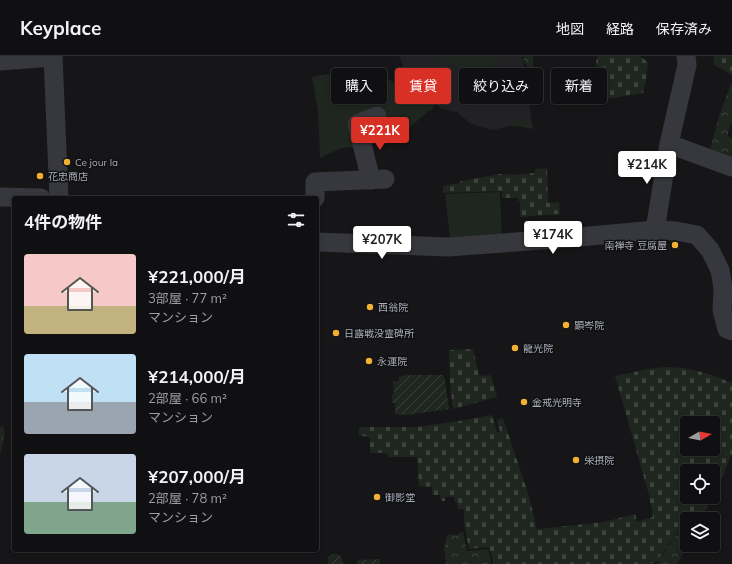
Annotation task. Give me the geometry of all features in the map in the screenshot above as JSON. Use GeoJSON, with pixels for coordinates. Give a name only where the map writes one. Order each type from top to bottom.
{"type":"FeatureCollection","features":[{"type":"Feature","properties":{"kind":"street"},"geometry":{"type":"LineString","coordinates":[[655,230],[669,144],[688,65],[686,56]]}},
{"type":"Feature","properties":{"kind":"street"},"geometry":{"type":"LineString","coordinates":[[0,61],[53,57],[58,196]]}},
{"type":"Feature","properties":{"kind":"street"},"geometry":{"type":"LineString","coordinates":[[315,196],[315,182],[378,180],[357,124],[377,116]]}},
{"type":"Feature","properties":{"kind":"street"},"geometry":{"type":"LineString","coordinates":[[669,144],[732,167]]}},
{"type":"Feature","properties":{"kind":"street"},"geometry":{"type":"LineString","coordinates":[[0,197],[12,197]]}},
{"type":"Feature","properties":{"kind":"street"},"geometry":{"type":"LineString","coordinates":[[319,242],[448,247],[557,240],[655,230],[676,231],[697,235],[710,250],[720,270],[723,288],[722,310],[727,329],[732,331]]}},
{"type":"Feature","properties":{"kind":"shaded area"},"geometry":{"type":"Polygon","coordinates":[[[399,56],[522,56],[524,68],[459,68],[459,104],[529,104],[533,129],[510,126],[493,130],[471,124],[457,112],[441,109],[437,104],[451,104],[451,68],[404,68],[399,56]]]}},
{"type":"Feature","properties":{"kind":"green space"},"geometry":{"type":"Polygon","coordinates":[[[436,56],[499,56],[492,68],[459,68],[436,56]]]}},
{"type":"Feature","properties":{"kind":"green space"},"geometry":{"type":"Polygon","coordinates":[[[523,56],[533,56],[533,68],[528,68],[524,63],[523,56]]]}},
{"type":"Feature","properties":{"kind":"green space"},"geometry":{"type":"Polygon","coordinates":[[[598,56],[640,56],[648,62],[643,93],[607,99],[607,68],[597,68],[596,62],[598,56]]]}},
{"type":"Feature","properties":{"kind":"green space"},"geometry":{"type":"Polygon","coordinates":[[[714,56],[732,56],[732,75],[713,64],[714,56]]]}},
{"type":"Feature","properties":{"kind":"green space"},"geometry":{"type":"Polygon","coordinates":[[[328,74],[331,76],[331,104],[387,104],[388,79],[395,83],[395,104],[433,104],[433,109],[427,112],[407,130],[385,142],[378,142],[366,147],[348,147],[339,149],[320,158],[318,111],[312,77],[328,74]]]}},
{"type":"Feature","properties":{"kind":"green space"},"geometry":{"type":"Polygon","coordinates":[[[731,84],[732,123],[728,131],[728,136],[732,138],[732,161],[710,150],[719,116],[731,84]]]}},
{"type":"Feature","properties":{"kind":"green space"},"geometry":{"type":"Polygon","coordinates":[[[512,120],[530,121],[532,128],[515,125],[510,126],[512,120]]]}},
{"type":"Feature","properties":{"kind":"green space"},"geometry":{"type":"Polygon","coordinates":[[[547,168],[548,203],[559,202],[560,214],[520,217],[520,201],[518,201],[518,198],[502,198],[502,191],[443,193],[443,186],[460,183],[461,181],[500,174],[520,175],[535,173],[535,169],[547,168]]]}},
{"type":"Feature","properties":{"kind":"green space"},"geometry":{"type":"Polygon","coordinates":[[[500,192],[502,237],[450,240],[445,194],[500,192]]]}},
{"type":"Feature","properties":{"kind":"green space"},"geometry":{"type":"Polygon","coordinates":[[[473,349],[479,375],[491,375],[497,397],[453,409],[450,384],[449,350],[473,349]]]}},
{"type":"Feature","properties":{"kind":"green space"},"geometry":{"type":"Polygon","coordinates":[[[673,367],[690,369],[715,376],[732,383],[732,453],[723,475],[720,481],[720,464],[680,464],[680,504],[708,504],[704,512],[680,512],[680,532],[674,536],[658,558],[658,562],[649,564],[493,564],[489,547],[469,549],[464,523],[464,509],[458,509],[457,502],[455,502],[454,497],[445,497],[445,501],[441,501],[440,495],[432,495],[432,487],[419,486],[417,457],[388,457],[387,453],[370,453],[370,438],[359,435],[359,427],[417,427],[492,415],[497,432],[500,432],[497,420],[503,418],[528,493],[537,529],[604,522],[635,514],[637,522],[653,517],[649,495],[615,376],[648,369],[673,367]]]}},
{"type":"Feature","properties":{"kind":"green space"},"geometry":{"type":"Polygon","coordinates":[[[406,375],[444,375],[449,409],[407,415],[395,414],[395,403],[392,403],[392,394],[394,394],[393,382],[399,381],[399,377],[406,375]]]}},
{"type":"Feature","properties":{"kind":"green space"},"geometry":{"type":"Polygon","coordinates":[[[0,427],[3,427],[4,433],[0,455],[0,427]]]}},
{"type":"Feature","properties":{"kind":"green space"},"geometry":{"type":"Polygon","coordinates":[[[463,532],[467,551],[488,549],[491,560],[490,564],[446,564],[444,548],[447,536],[450,534],[456,535],[463,532]]]}},
{"type":"Feature","properties":{"kind":"green space"},"geometry":{"type":"Polygon","coordinates":[[[680,533],[680,552],[684,552],[677,564],[655,564],[659,563],[658,558],[664,553],[674,537],[680,533]]]}},
{"type":"Feature","properties":{"kind":"green space"},"geometry":{"type":"Polygon","coordinates":[[[332,554],[338,554],[342,558],[343,564],[328,564],[328,558],[332,554]]]}},
{"type":"Feature","properties":{"kind":"green space"},"geometry":{"type":"Polygon","coordinates":[[[380,559],[380,564],[357,564],[357,560],[380,559]]]}},
{"type":"Feature","properties":{"kind":"place","name":"Ce jour la"},"geometry":{"type":"Point","coordinates":[67,162]}},
{"type":"Feature","properties":{"kind":"place","name":"花忠商店"},"geometry":{"type":"Point","coordinates":[40,176]}},
{"type":"Feature","properties":{"kind":"place","name":"南禅寺 豆腐屋"},"geometry":{"type":"Point","coordinates":[675,245]}},
{"type":"Feature","properties":{"kind":"place","name":"西翁院"},"geometry":{"type":"Point","coordinates":[370,307]}},
{"type":"Feature","properties":{"kind":"place","name":"顕岑院"},"geometry":{"type":"Point","coordinates":[566,325]}},
{"type":"Feature","properties":{"kind":"place","name":"日露戦没霊碑所"},"geometry":{"type":"Point","coordinates":[336,333]}},
{"type":"Feature","properties":{"kind":"place","name":"龍光院"},"geometry":{"type":"Point","coordinates":[515,348]}},
{"type":"Feature","properties":{"kind":"place","name":"永運院"},"geometry":{"type":"Point","coordinates":[369,361]}},
{"type":"Feature","properties":{"kind":"place","name":"金戒光明寺"},"geometry":{"type":"Point","coordinates":[524,402]}},
{"type":"Feature","properties":{"kind":"place","name":"栄摂院"},"geometry":{"type":"Point","coordinates":[576,460]}},
{"type":"Feature","properties":{"kind":"place","name":"御影堂"},"geometry":{"type":"Point","coordinates":[377,497]}}]}
